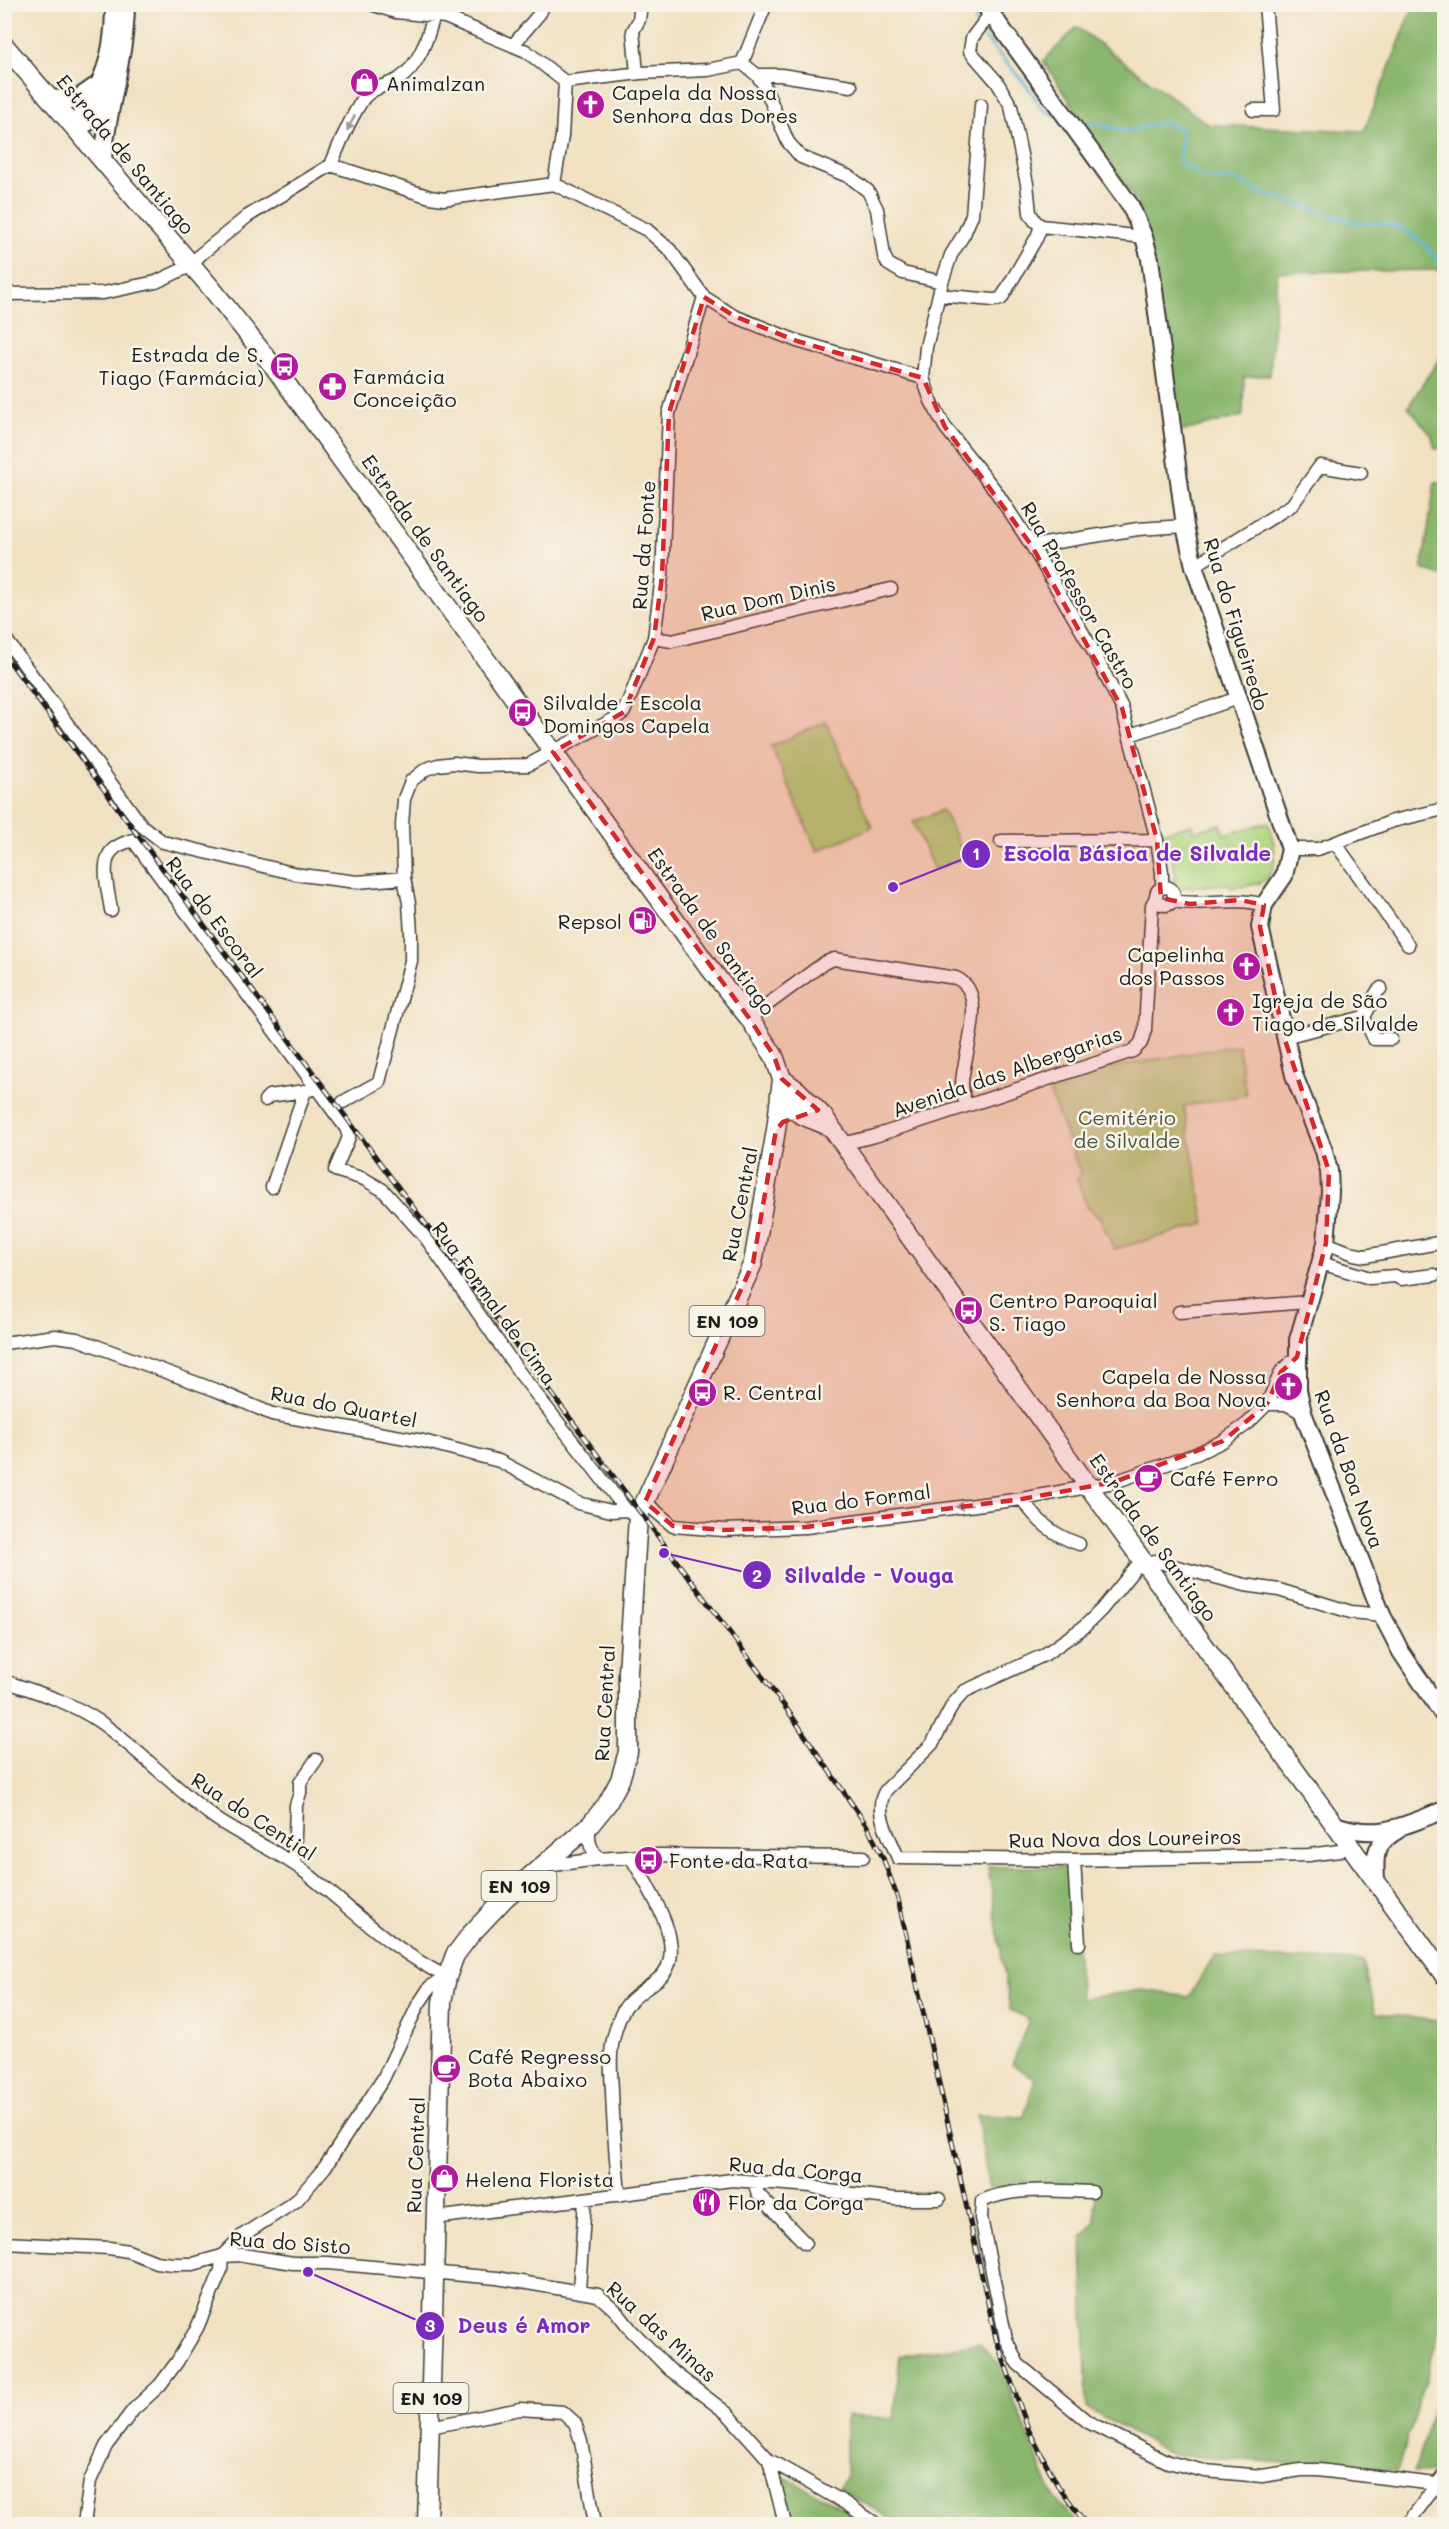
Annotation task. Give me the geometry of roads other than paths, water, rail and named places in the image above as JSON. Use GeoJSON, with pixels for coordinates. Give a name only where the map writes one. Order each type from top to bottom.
{"type":"FeatureCollection","features":[{"type":"Feature","properties":{"kind":"main road"},"geometry":{"type":"LineString","coordinates":[[103,160],[114,30],[114,4]]}},
{"type":"Feature","properties":{"kind":"main road"},"geometry":{"type":"LineString","coordinates":[[76,127],[85,126],[95,118],[126,28],[126,4]]}},
{"type":"Feature","properties":{"kind":"main road","name":"Rua do Figueiredo"},"geometry":{"type":"LineString","coordinates":[[987,9],[1131,205],[1144,237],[1150,259],[1185,526],[1194,566],[1290,849]]}},
{"type":"Feature","properties":{"kind":"main road","name":"Estrada de Santiago"},"geometry":{"type":"LineString","coordinates":[[4,45],[76,127],[190,266],[212,289],[277,371],[749,1018],[774,1056],[788,1106],[828,1126],[842,1144],[1444,1975]]}},
{"type":"Feature","properties":{"kind":"main road"},"geometry":{"type":"LineString","coordinates":[[51,98],[74,100],[110,78]]}},
{"type":"Feature","properties":{"kind":"main road"},"geometry":{"type":"LineString","coordinates":[[1264,905],[1284,876],[1290,849]]}},
{"type":"Feature","properties":{"kind":"main road","name":"Rua da Boa Nova"},"geometry":{"type":"LineString","coordinates":[[1264,905],[1260,927],[1284,1037],[1294,1075],[1324,1151],[1329,1171],[1330,1192],[1326,1243],[1298,1340],[1298,1390],[1303,1413],[1382,1615],[1401,1652],[1444,1716]]}},
{"type":"Feature","properties":{"kind":"main road","name":"Rua Central"},"geometry":{"type":"LineString","coordinates":[[433,2272],[442,2002],[447,1977],[455,1955],[471,1934],[505,1898],[590,1825],[607,1804],[620,1780],[628,1752],[628,1672],[636,1510],[753,1263],[788,1106]]}},
{"type":"Feature","properties":{"kind":"main road"},"geometry":{"type":"LineString","coordinates":[[1352,1846],[1367,1851],[1379,1839],[1444,1810]]}},
{"type":"Feature","properties":{"kind":"main road"},"geometry":{"type":"LineString","coordinates":[[1335,1825],[1379,1839]]}},
{"type":"Feature","properties":{"kind":"main road"},"geometry":{"type":"LineString","coordinates":[[1376,1879],[1374,1860],[1379,1839]]}},
{"type":"Feature","properties":{"kind":"main road","name":"EN 109"},"geometry":{"type":"LineString","coordinates":[[427,2524],[433,2272]]}},
{"type":"Feature","properties":{"kind":"street"},"geometry":{"type":"LineString","coordinates":[[371,4],[396,12],[445,17],[514,44],[565,82],[637,73],[708,70],[742,63]]}},
{"type":"Feature","properties":{"kind":"street"},"geometry":{"type":"LineString","coordinates":[[514,44],[540,13],[544,4]]}},
{"type":"Feature","properties":{"kind":"street"},"geometry":{"type":"LineString","coordinates":[[637,73],[633,31],[639,21],[641,4]]}},
{"type":"Feature","properties":{"kind":"street"},"geometry":{"type":"LineString","coordinates":[[742,63],[766,4]]}},
{"type":"Feature","properties":{"kind":"street"},"geometry":{"type":"LineString","coordinates":[[1253,110],[1274,110],[1265,4]]}},
{"type":"Feature","properties":{"kind":"street"},"geometry":{"type":"LineString","coordinates":[[987,9],[972,38],[970,51],[997,82],[1011,106],[1027,184],[1030,213],[1035,221],[1041,226],[1144,237]]}},
{"type":"Feature","properties":{"kind":"street"},"geometry":{"type":"LineString","coordinates":[[4,294],[103,293],[156,282],[190,266],[201,254],[249,216],[331,165],[364,98],[374,90],[410,71],[418,58],[434,15]]}},
{"type":"Feature","properties":{"kind":"street"},"geometry":{"type":"LineString","coordinates":[[742,63],[757,75],[788,142],[801,157],[850,177],[868,191],[877,209],[884,256],[888,264],[903,273],[940,288],[993,300],[1001,298],[1037,237],[1041,226]]}},
{"type":"Feature","properties":{"kind":"street"},"geometry":{"type":"LineString","coordinates":[[757,75],[781,75],[851,86]]}},
{"type":"Feature","properties":{"kind":"street"},"geometry":{"type":"LineString","coordinates":[[555,184],[562,136],[565,82]]}},
{"type":"Feature","properties":{"kind":"street"},"geometry":{"type":"LineString","coordinates":[[331,165],[430,197],[444,199],[555,184],[646,230],[670,250],[705,297],[734,316],[798,341],[923,378],[926,347],[940,288],[951,255],[972,215],[981,105]]}},
{"type":"Feature","properties":{"kind":"street","name":"Rua da Fonte"},"geometry":{"type":"LineString","coordinates":[[343,1102],[379,1082],[411,962],[409,903],[404,878],[404,800],[411,781],[432,767],[454,763],[477,766],[528,765],[594,731],[624,711],[654,638],[662,576],[669,413],[680,370],[705,297]]}},
{"type":"Feature","properties":{"kind":"street","name":"Rua Professor Castro"},"geometry":{"type":"LineString","coordinates":[[923,378],[931,401],[945,427],[995,490],[1032,546],[1108,679],[1122,708],[1157,840],[1162,872],[1159,892]]}},
{"type":"Feature","properties":{"kind":"street"},"geometry":{"type":"LineString","coordinates":[[1194,566],[1292,505],[1320,466],[1361,473]]}},
{"type":"Feature","properties":{"kind":"street"},"geometry":{"type":"LineString","coordinates":[[1032,546],[1138,529],[1185,526]]}},
{"type":"Feature","properties":{"kind":"street","name":"Rua Dom Dinis"},"geometry":{"type":"LineString","coordinates":[[654,638],[672,641],[891,589]]}},
{"type":"Feature","properties":{"kind":"street"},"geometry":{"type":"LineString","coordinates":[[4,637],[127,807],[153,836],[177,846],[301,875],[357,882],[404,878]]}},
{"type":"Feature","properties":{"kind":"street"},"geometry":{"type":"LineString","coordinates":[[1130,735],[1238,698]]}},
{"type":"Feature","properties":{"kind":"street"},"geometry":{"type":"LineString","coordinates":[[1290,849],[1318,849],[1393,821],[1444,809]]}},
{"type":"Feature","properties":{"kind":"street","name":"Rua do Escoral"},"geometry":{"type":"LineString","coordinates":[[111,910],[106,868],[108,856],[114,848],[133,840],[311,1089],[346,1128],[349,1137]]}},
{"type":"Feature","properties":{"kind":"street"},"geometry":{"type":"LineString","coordinates":[[1001,841],[1157,840]]}},
{"type":"Feature","properties":{"kind":"street"},"geometry":{"type":"LineString","coordinates":[[1336,844],[1408,945]]}},
{"type":"Feature","properties":{"kind":"street"},"geometry":{"type":"LineString","coordinates":[[1159,892],[1171,889],[1174,895],[1169,903],[1190,904],[1240,900],[1264,905]]}},
{"type":"Feature","properties":{"kind":"street","name":"Avenida das Albergarias"},"geometry":{"type":"LineString","coordinates":[[842,1144],[1133,1051],[1141,1043],[1145,1030],[1152,905],[1159,892]]}},
{"type":"Feature","properties":{"kind":"street","name":"Avenida das Albergarias"},"geometry":{"type":"LineString","coordinates":[[1152,928],[1169,903]]}},
{"type":"Feature","properties":{"kind":"street"},"geometry":{"type":"LineString","coordinates":[[749,1018],[824,963],[834,959],[956,978],[968,985],[974,1000],[962,1083],[966,1106]]}},
{"type":"Feature","properties":{"kind":"street"},"geometry":{"type":"LineString","coordinates":[[1284,1037],[1364,1017],[1381,988]]}},
{"type":"Feature","properties":{"kind":"street"},"geometry":{"type":"LineString","coordinates":[[1364,1017],[1374,1039],[1391,1039]]}},
{"type":"Feature","properties":{"kind":"street"},"geometry":{"type":"LineString","coordinates":[[265,1100],[269,1096],[311,1089]]}},
{"type":"Feature","properties":{"kind":"street"},"geometry":{"type":"LineString","coordinates":[[272,1187],[311,1089]]}},
{"type":"Feature","properties":{"kind":"street","name":"Rua Formal de Cima"},"geometry":{"type":"LineString","coordinates":[[349,1137],[335,1170],[364,1179],[383,1190],[426,1238],[519,1372],[636,1510]]}},
{"type":"Feature","properties":{"kind":"street"},"geometry":{"type":"LineString","coordinates":[[1326,1243],[1365,1256],[1444,1242]]}},
{"type":"Feature","properties":{"kind":"street"},"geometry":{"type":"LineString","coordinates":[[1321,1263],[1370,1278],[1395,1276],[1401,1279],[1434,1275]]}},
{"type":"Feature","properties":{"kind":"street"},"geometry":{"type":"LineString","coordinates":[[1179,1312],[1308,1302]]}},
{"type":"Feature","properties":{"kind":"street","name":"Rua do Quartel"},"geometry":{"type":"LineString","coordinates":[[4,1343],[56,1335],[77,1339],[218,1390],[272,1414],[423,1441],[499,1461],[578,1503],[612,1511],[636,1510]]}},
{"type":"Feature","properties":{"kind":"street"},"geometry":{"type":"LineString","coordinates":[[1297,1357],[1281,1372],[1267,1404],[1286,1404],[1303,1413]]}},
{"type":"Feature","properties":{"kind":"street","name":"Rua do Formal"},"geometry":{"type":"LineString","coordinates":[[636,1510],[673,1526],[724,1530],[806,1527],[1022,1499],[1135,1476],[1196,1454],[1231,1436],[1267,1404]]}},
{"type":"Feature","properties":{"kind":"street"},"geometry":{"type":"LineString","coordinates":[[1022,1499],[1037,1520],[1065,1539],[1079,1544]]}},
{"type":"Feature","properties":{"kind":"street"},"geometry":{"type":"LineString","coordinates":[[1145,1563],[1155,1562],[1245,1585],[1279,1590],[1351,1612],[1382,1615]]}},
{"type":"Feature","properties":{"kind":"street","name":"Rua Nova dos Loureiros"},"geometry":{"type":"LineString","coordinates":[[1145,1563],[1136,1567],[1102,1609],[1084,1627],[1044,1655],[965,1691],[952,1704],[932,1744],[881,1797],[882,1816],[898,1858],[1074,1860],[1309,1855],[1339,1851],[1352,1846]]}},
{"type":"Feature","properties":{"kind":"street","name":"Rua do Cential"},"geometry":{"type":"LineString","coordinates":[[4,1681],[67,1704],[101,1723],[185,1796],[220,1822],[294,1864],[393,1945],[421,1964],[447,1977]]}},
{"type":"Feature","properties":{"kind":"street"},"geometry":{"type":"LineString","coordinates":[[294,1864],[296,1805],[300,1783],[316,1760]]}},
{"type":"Feature","properties":{"kind":"street"},"geometry":{"type":"LineString","coordinates":[[590,1825],[587,1837],[598,1859]]}},
{"type":"Feature","properties":{"kind":"street"},"geometry":{"type":"LineString","coordinates":[[542,1867],[631,1857],[749,1855],[863,1857]]}},
{"type":"Feature","properties":{"kind":"street"},"geometry":{"type":"LineString","coordinates":[[619,2196],[613,2128],[611,2067],[613,2039],[628,2002],[659,1979],[671,1964],[671,1949],[665,1921],[631,1857]]}},
{"type":"Feature","properties":{"kind":"street"},"geometry":{"type":"LineString","coordinates":[[1074,1860],[1079,1944]]}},
{"type":"Feature","properties":{"kind":"street"},"geometry":{"type":"LineString","coordinates":[[84,2524],[90,2481],[106,2446],[133,2410],[160,2385],[177,2362],[197,2328],[221,2270],[222,2256],[243,2235],[296,2201],[325,2167],[383,2079],[418,2005],[430,1987],[447,1977]]}},
{"type":"Feature","properties":{"kind":"street","name":"Rua da Corga"},"geometry":{"type":"LineString","coordinates":[[435,2218],[732,2180],[810,2186],[829,2191],[896,2199],[939,2199]]}},
{"type":"Feature","properties":{"kind":"street"},"geometry":{"type":"LineString","coordinates":[[754,2182],[758,2194],[805,2243]]}},
{"type":"Feature","properties":{"kind":"street"},"geometry":{"type":"LineString","coordinates":[[1092,2192],[997,2194],[982,2201],[981,2218],[1006,2339],[1018,2364],[1088,2422],[1168,2462],[1205,2471],[1262,2476],[1301,2470],[1318,2470],[1442,2482]]}},
{"type":"Feature","properties":{"kind":"street"},"geometry":{"type":"LineString","coordinates":[[579,2290],[585,2200]]}},
{"type":"Feature","properties":{"kind":"street","name":"Rua do Sisto"},"geometry":{"type":"LineString","coordinates":[[4,2243],[109,2248],[128,2251],[156,2262],[173,2264],[193,2264],[222,2256],[243,2255],[293,2262],[433,2272]]}},
{"type":"Feature","properties":{"kind":"street","name":"Rua das Minas"},"geometry":{"type":"LineString","coordinates":[[433,2272],[497,2278],[598,2295],[616,2311],[669,2369],[728,2414],[769,2460],[845,2503],[876,2524]]}},
{"type":"Feature","properties":{"kind":"street"},"geometry":{"type":"LineString","coordinates":[[430,2427],[520,2409],[563,2412],[575,2423],[582,2441],[595,2524]]}},
{"type":"Feature","properties":{"kind":"street","name":"Rua das Minas"},"geometry":{"type":"LineString","coordinates":[[769,2460],[785,2524]]}},
{"type":"Feature","properties":{"kind":"street"},"geometry":{"type":"LineString","coordinates":[[1411,2524],[1414,2515],[1442,2482]]}},
{"type":"Feature","properties":{"kind":"waterway"},"geometry":{"type":"LineString","coordinates":[[964,4],[975,17],[976,26]]}},
{"type":"Feature","properties":{"kind":"waterway"},"geometry":{"type":"LineString","coordinates":[[985,38],[1028,87],[1043,110],[1058,116]]}},
{"type":"Feature","properties":{"kind":"waterway"},"geometry":{"type":"LineString","coordinates":[[1075,120],[1128,131],[1164,122],[1183,130],[1179,159],[1182,165],[1209,179],[1235,179],[1256,191],[1337,217],[1361,223],[1387,224],[1403,229],[1424,244],[1440,264],[1444,260]]}},
{"type":"Feature","properties":{"kind":"railway"},"geometry":{"type":"LineString","coordinates":[[4,654],[791,1715],[867,1826],[883,1858],[898,1899],[996,2339],[1029,2431],[1058,2486],[1086,2524]]}},
{"type":"Feature","properties":{"kind":"place","name":"Animalzan"},"geometry":{"type":"Point","coordinates":[365,83]}},
{"type":"Feature","properties":{"kind":"place","name":"Capela da Nossa Senhora das Dores"},"geometry":{"type":"Point","coordinates":[591,104]}},
{"type":"Feature","properties":{"kind":"place","name":"Estrada de S. Tiago (Farmácia)"},"geometry":{"type":"Point","coordinates":[285,366]}},
{"type":"Feature","properties":{"kind":"place","name":"Farmácia Conceição"},"geometry":{"type":"Point","coordinates":[332,387]}},
{"type":"Feature","properties":{"kind":"place","name":"Silvalde - Escola Domingos Capela"},"geometry":{"type":"Point","coordinates":[522,713]}},
{"type":"Feature","properties":{"kind":"place","name":"Escola Básica de Silvalde"},"geometry":{"type":"Point","coordinates":[893,887]}},
{"type":"Feature","properties":{"kind":"place","name":"Repsol"},"geometry":{"type":"Point","coordinates":[643,921]}},
{"type":"Feature","properties":{"kind":"place","name":"Capelinha dos Passos"},"geometry":{"type":"Point","coordinates":[1246,966]}},
{"type":"Feature","properties":{"kind":"place","name":"Igreja de São Tiago de Silvalde"},"geometry":{"type":"Point","coordinates":[1231,1012]}},
{"type":"Feature","properties":{"kind":"place","name":"Centro Paroquial S. Tiago"},"geometry":{"type":"Point","coordinates":[968,1311]}},
{"type":"Feature","properties":{"kind":"place","name":"Capela de Nossa Senhora da Boa Nova"},"geometry":{"type":"Point","coordinates":[1288,1387]}},
{"type":"Feature","properties":{"kind":"place","name":"R. Central"},"geometry":{"type":"Point","coordinates":[702,1392]}},
{"type":"Feature","properties":{"kind":"place","name":"Café Ferro"},"geometry":{"type":"Point","coordinates":[1149,1478]}},
{"type":"Feature","properties":{"kind":"place","name":"Silvalde - Vouga"},"geometry":{"type":"Point","coordinates":[664,1553]}},
{"type":"Feature","properties":{"kind":"place","name":"Fonte da Rata"},"geometry":{"type":"Point","coordinates":[648,1860]}},
{"type":"Feature","properties":{"kind":"place","name":"Café Regresso Bota Abaixo"},"geometry":{"type":"Point","coordinates":[447,2068]}},
{"type":"Feature","properties":{"kind":"place","name":"Helena Florista"},"geometry":{"type":"Point","coordinates":[444,2179]}},
{"type":"Feature","properties":{"kind":"place","name":"Flor da Corga"},"geometry":{"type":"Point","coordinates":[707,2202]}},
{"type":"Feature","properties":{"kind":"place","name":"Deus é Amor"},"geometry":{"type":"Point","coordinates":[308,2272]}},
{"type":"Feature","properties":{"kind":"park label","name":"Cemitério de Silvalde"},"geometry":{"type":"Point","coordinates":[1127,1128]}}]}
